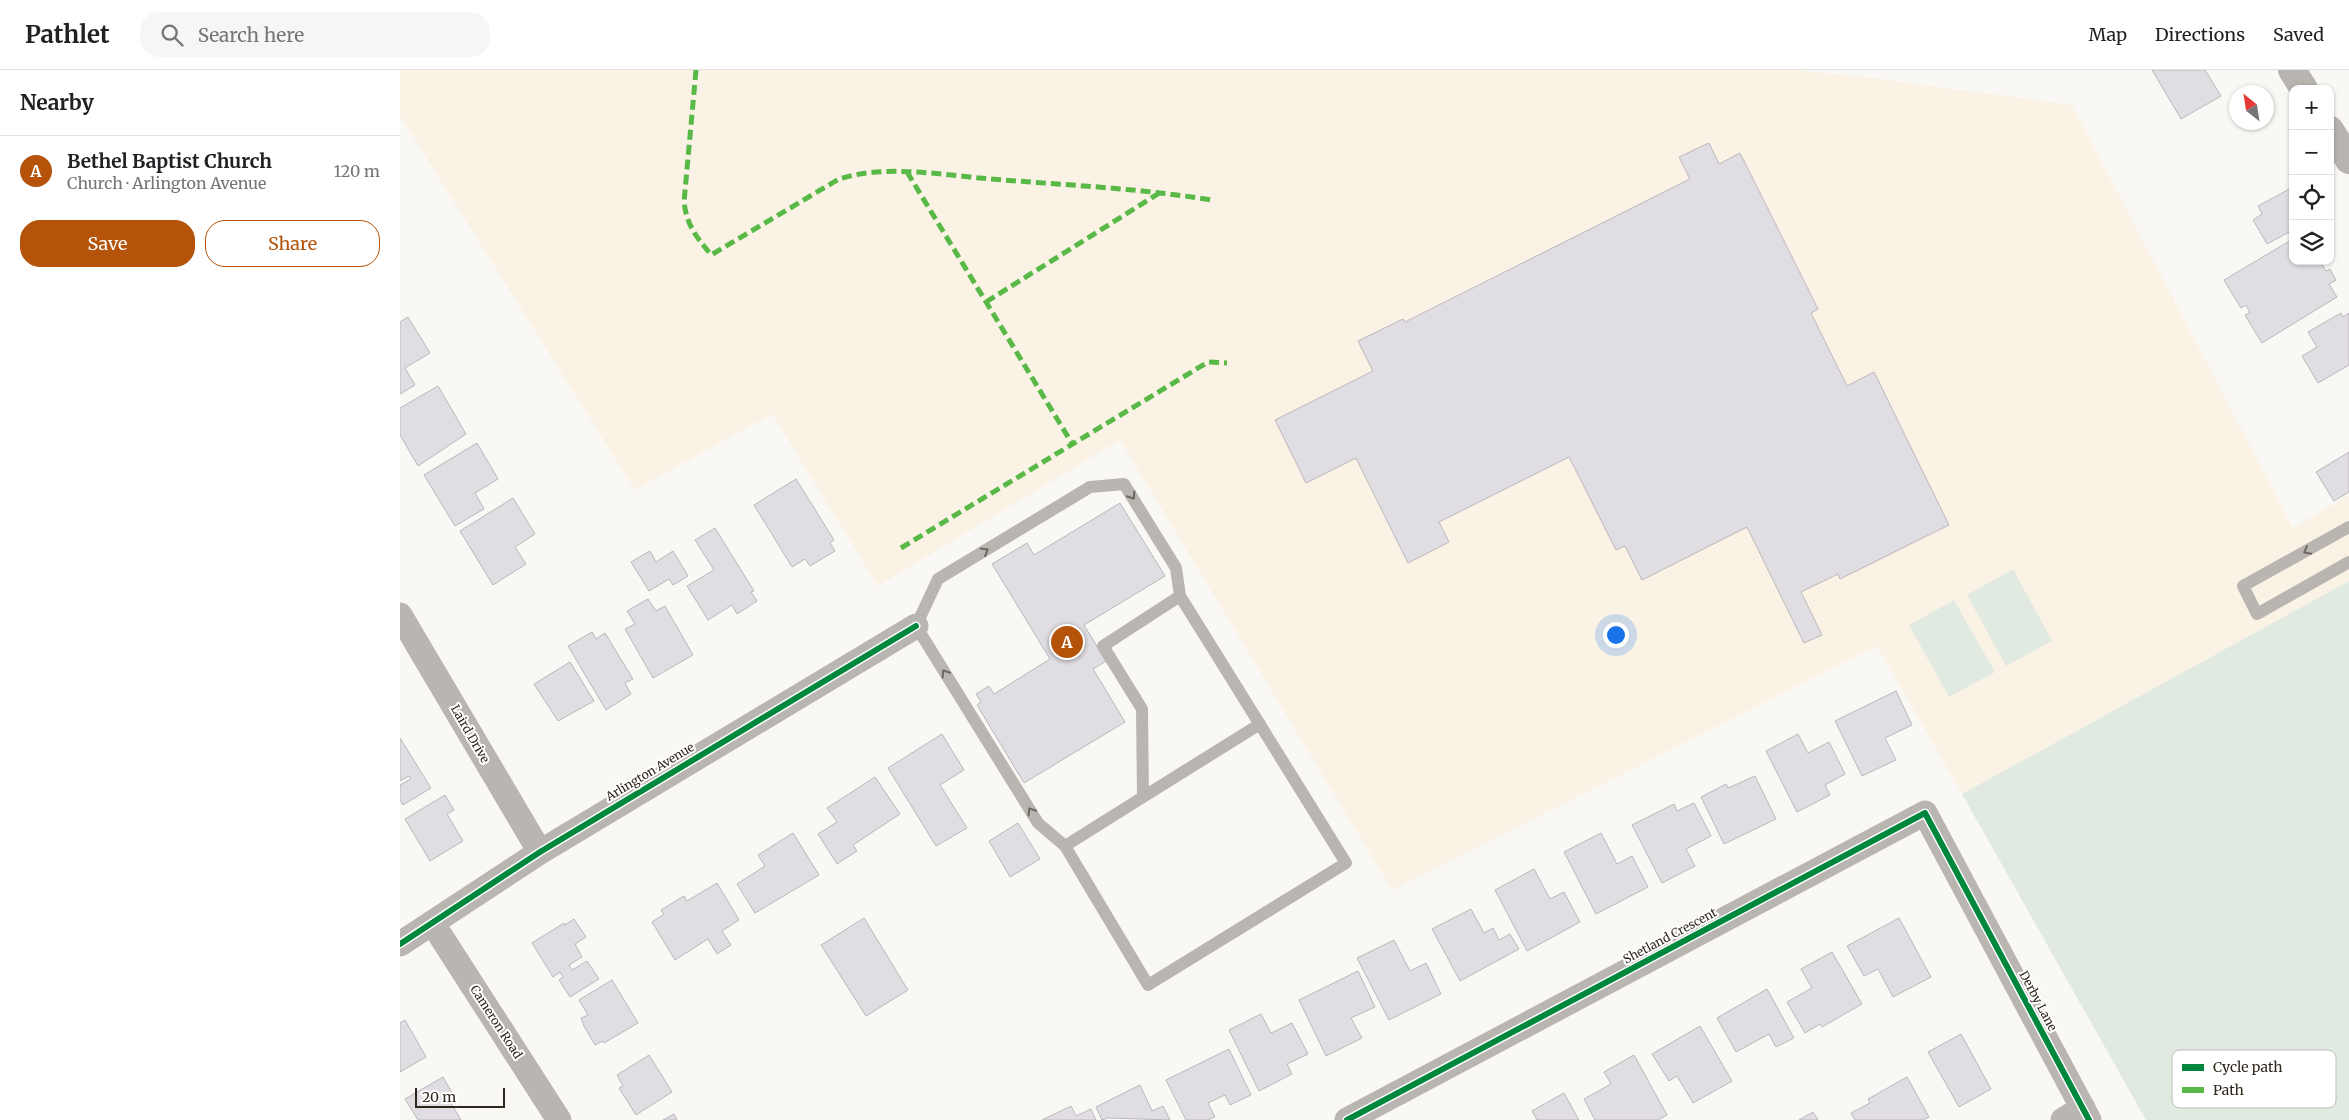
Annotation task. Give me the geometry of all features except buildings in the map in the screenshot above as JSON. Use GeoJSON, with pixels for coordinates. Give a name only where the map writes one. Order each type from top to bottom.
{"type":"FeatureCollection","features":[{"type":"Feature","properties":{"kind":"main road"},"geometry":{"type":"LineString","coordinates":[[2292,70],[2301,85]]}},
{"type":"Feature","properties":{"kind":"main road"},"geometry":{"type":"LineString","coordinates":[[2334,136],[2349,160]]}},
{"type":"Feature","properties":{"kind":"street","name":"Laird Drive"},"geometry":{"type":"LineString","coordinates":[[400,615],[540,852]]}},
{"type":"Feature","properties":{"kind":"street","name":"Arlington Avenue"},"geometry":{"type":"LineString","coordinates":[[400,944],[540,852],[916,626]]}},
{"type":"Feature","properties":{"kind":"street","name":"Shetland Crescent"},"geometry":{"type":"LineString","coordinates":[[1347,1120],[1925,813],[1967,892]]}},
{"type":"Feature","properties":{"kind":"street","name":"Derby Lane"},"geometry":{"type":"LineString","coordinates":[[1967,892],[2078,1116]]}},
{"type":"Feature","properties":{"kind":"street","name":"Cameron Road"},"geometry":{"type":"LineString","coordinates":[[433,924],[559,1120]]}},
{"type":"Feature","properties":{"kind":"lane"},"geometry":{"type":"LineString","coordinates":[[1124,484],[1176,568],[1180,596],[1346,863],[1148,985],[1064,846],[1038,823],[916,626],[938,579],[1090,488],[1124,484]]}},
{"type":"Feature","properties":{"kind":"lane"},"geometry":{"type":"LineString","coordinates":[[2349,527],[2243,586],[2257,614],[2349,562]]}},
{"type":"Feature","properties":{"kind":"lane"},"geometry":{"type":"LineString","coordinates":[[1143,797],[1142,710],[1103,646],[1180,596]]}},
{"type":"Feature","properties":{"kind":"lane"},"geometry":{"type":"LineString","coordinates":[[1064,846],[1260,724]]}},
{"type":"Feature","properties":{"kind":"shaded area"},"geometry":{"type":"Polygon","coordinates":[[[400,70],[1794,70],[1857,76],[2072,105],[2293,528],[2349,495],[2349,581],[1962,794],[1877,646],[1392,890],[1120,440],[878,586],[772,414],[635,490],[400,116],[400,70]]]}},
{"type":"Feature","properties":{"kind":"shaded area"},"geometry":{"type":"Polygon","coordinates":[[[2013,569],[2052,641],[2006,666],[1967,595],[2013,569]]]}},
{"type":"Feature","properties":{"kind":"shaded area"},"geometry":{"type":"Polygon","coordinates":[[[2349,581],[2349,1120],[2146,1120],[1962,794],[2349,581]]]}},
{"type":"Feature","properties":{"kind":"shaded area"},"geometry":{"type":"Polygon","coordinates":[[[1954,600],[1995,672],[1949,697],[1909,625],[1954,600]]]}},
{"type":"Feature","properties":{"kind":"marked path"},"geometry":{"type":"LineString","coordinates":[[696,70],[684,202],[690,224],[711,255],[839,179],[876,172],[934,173],[1129,190],[1211,200]]}},
{"type":"Feature","properties":{"kind":"marked path"},"geometry":{"type":"LineString","coordinates":[[907,172],[1073,445]]}},
{"type":"Feature","properties":{"kind":"marked path"},"geometry":{"type":"LineString","coordinates":[[986,302],[1161,192]]}},
{"type":"Feature","properties":{"kind":"marked path"},"geometry":{"type":"LineString","coordinates":[[901,548],[1208,362],[1227,363]]}},
{"type":"Feature","properties":{"kind":"cycle path"},"geometry":{"type":"LineString","coordinates":[[400,944],[540,852],[916,626]]}},
{"type":"Feature","properties":{"kind":"cycle path"},"geometry":{"type":"LineString","coordinates":[[1347,1120],[1925,813],[2089,1120]]}},
{"type":"Feature","properties":{"kind":"place","name":"Bethel Baptist Church"},"geometry":{"type":"Point","coordinates":[1067,642]}}]}
